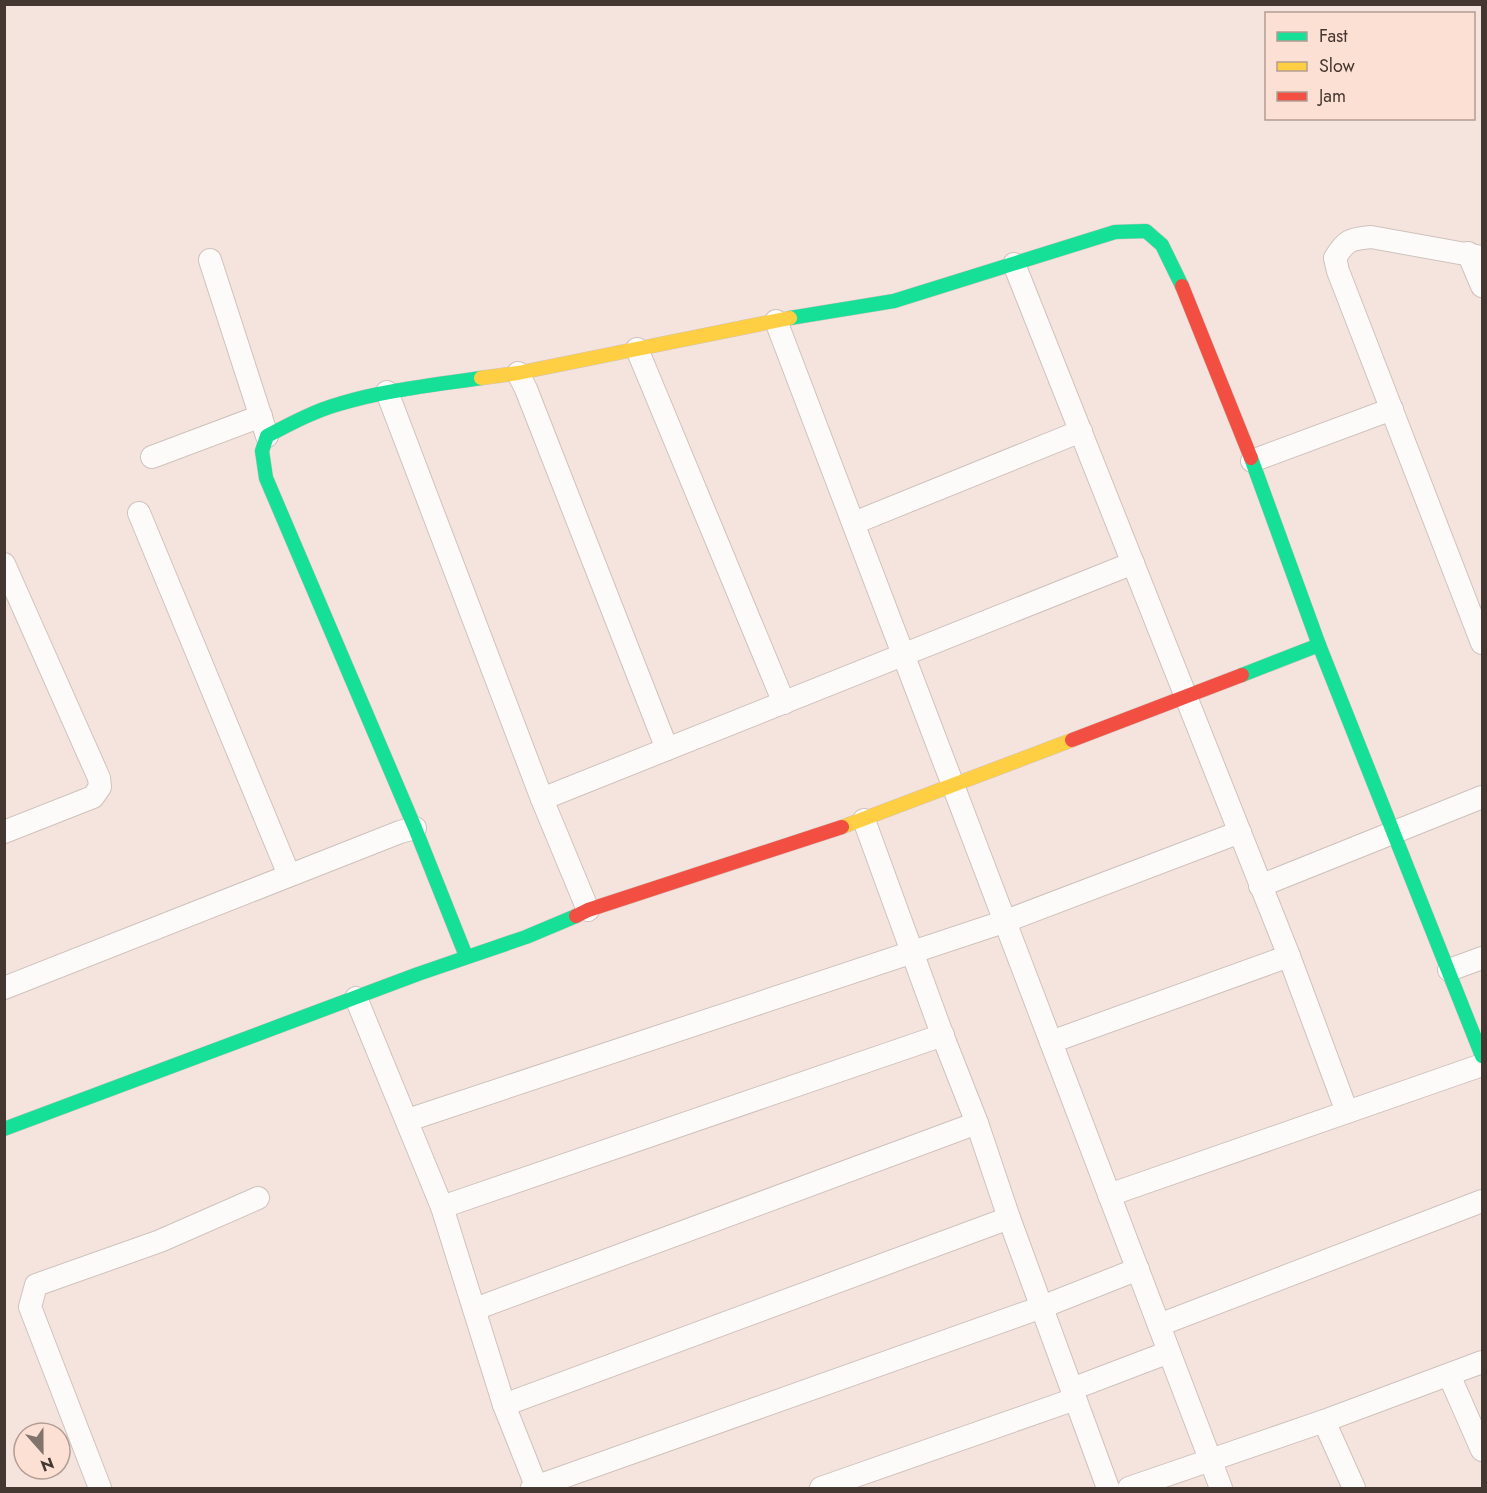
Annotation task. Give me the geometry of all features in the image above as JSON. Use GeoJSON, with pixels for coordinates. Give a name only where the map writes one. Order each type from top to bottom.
{"type":"FeatureCollection","features":[{"type":"Feature","properties":{"kind":"street"},"geometry":{"type":"LineString","coordinates":[[152,457],[264,426],[293,422],[338,404],[387,392],[518,373],[776,321],[894,302],[1115,232],[1146,231],[1162,245],[1182,285],[1252,461],[1319,645],[1482,1056]]}},
{"type":"Feature","properties":{"kind":"street"},"geometry":{"type":"LineString","coordinates":[[1482,286],[1475,255],[1371,237],[1354,239],[1343,244],[1335,258],[1338,271],[1482,643]]}},
{"type":"Feature","properties":{"kind":"street"},"geometry":{"type":"LineString","coordinates":[[210,260],[264,426],[262,451],[266,478],[415,828],[466,956]]}},
{"type":"Feature","properties":{"kind":"street"},"geometry":{"type":"LineString","coordinates":[[1014,264],[1289,956],[1347,1112]]}},
{"type":"Feature","properties":{"kind":"street"},"geometry":{"type":"LineString","coordinates":[[776,321],[1221,1488]]}},
{"type":"Feature","properties":{"kind":"street"},"geometry":{"type":"LineString","coordinates":[[637,349],[784,703]]}},
{"type":"Feature","properties":{"kind":"street"},"geometry":{"type":"LineString","coordinates":[[518,373],[667,749]]}},
{"type":"Feature","properties":{"kind":"street"},"geometry":{"type":"LineString","coordinates":[[387,392],[542,799],[588,910]]}},
{"type":"Feature","properties":{"kind":"street"},"geometry":{"type":"LineString","coordinates":[[1252,461],[1392,409]]}},
{"type":"Feature","properties":{"kind":"street"},"geometry":{"type":"LineString","coordinates":[[854,523],[1081,431]]}},
{"type":"Feature","properties":{"kind":"street"},"geometry":{"type":"LineString","coordinates":[[139,513],[289,875]]}},
{"type":"Feature","properties":{"kind":"street"},"geometry":{"type":"LineString","coordinates":[[542,799],[1133,563]]}},
{"type":"Feature","properties":{"kind":"street"},"geometry":{"type":"LineString","coordinates":[[4,564],[99,778],[100,787],[93,797],[4,832]]}},
{"type":"Feature","properties":{"kind":"street"},"geometry":{"type":"LineString","coordinates":[[4,1130],[466,956],[559,926],[588,910],[864,820],[1319,645]]}},
{"type":"Feature","properties":{"kind":"street"},"geometry":{"type":"LineString","coordinates":[[1260,886],[1482,797]]}},
{"type":"Feature","properties":{"kind":"street"},"geometry":{"type":"LineString","coordinates":[[864,820],[977,1123],[1009,1218],[1108,1488]]}},
{"type":"Feature","properties":{"kind":"street"},"geometry":{"type":"LineString","coordinates":[[4,988],[289,875],[415,828]]}},
{"type":"Feature","properties":{"kind":"street"},"geometry":{"type":"LineString","coordinates":[[408,1120],[1006,921],[1240,832]]}},
{"type":"Feature","properties":{"kind":"street"},"geometry":{"type":"LineString","coordinates":[[1051,1042],[1289,956]]}},
{"type":"Feature","properties":{"kind":"street"},"geometry":{"type":"LineString","coordinates":[[1449,970],[1482,958]]}},
{"type":"Feature","properties":{"kind":"street"},"geometry":{"type":"LineString","coordinates":[[356,998],[442,1206],[504,1405],[535,1488],[1042,1307],[1138,1269]]}},
{"type":"Feature","properties":{"kind":"street"},"geometry":{"type":"LineString","coordinates":[[442,1206],[943,1035]]}},
{"type":"Feature","properties":{"kind":"street"},"geometry":{"type":"LineString","coordinates":[[1109,1195],[1482,1065]]}},
{"type":"Feature","properties":{"kind":"street"},"geometry":{"type":"LineString","coordinates":[[475,1309],[977,1123]]}},
{"type":"Feature","properties":{"kind":"street"},"geometry":{"type":"LineString","coordinates":[[100,1488],[30,1307],[36,1285],[160,1241],[258,1198]]}},
{"type":"Feature","properties":{"kind":"street"},"geometry":{"type":"LineString","coordinates":[[1159,1325],[1482,1201]]}},
{"type":"Feature","properties":{"kind":"street"},"geometry":{"type":"LineString","coordinates":[[504,1405],[1009,1218]]}},
{"type":"Feature","properties":{"kind":"street"},"geometry":{"type":"LineString","coordinates":[[821,1488],[1073,1394],[1169,1352]]}},
{"type":"Feature","properties":{"kind":"street"},"geometry":{"type":"LineString","coordinates":[[1129,1488],[1324,1422],[1482,1362]]}},
{"type":"Feature","properties":{"kind":"street"},"geometry":{"type":"LineString","coordinates":[[1449,1375],[1482,1450]]}},
{"type":"Feature","properties":{"kind":"street"},"geometry":{"type":"LineString","coordinates":[[1324,1422],[1354,1488]]}},
{"type":"Feature","properties":{"kind":"traffic: fast"},"geometry":{"type":"LineString","coordinates":[[790,318],[894,301],[1115,232],[1146,231],[1162,245],[1182,286]]}},
{"type":"Feature","properties":{"kind":"traffic: fast"},"geometry":{"type":"LineString","coordinates":[[466,956],[415,828],[266,478],[262,451],[267,436],[330,407],[392,391],[481,378]]}},
{"type":"Feature","properties":{"kind":"traffic: fast"},"geometry":{"type":"LineString","coordinates":[[1251,458],[1319,645],[1482,1056]]}},
{"type":"Feature","properties":{"kind":"traffic: fast"},"geometry":{"type":"LineString","coordinates":[[1242,675],[1319,645]]}},
{"type":"Feature","properties":{"kind":"traffic: fast"},"geometry":{"type":"LineString","coordinates":[[4,1129],[418,974],[526,937],[576,916]]}},
{"type":"Feature","properties":{"kind":"traffic: slow"},"geometry":{"type":"LineString","coordinates":[[481,378],[518,373],[790,318]]}},
{"type":"Feature","properties":{"kind":"traffic: slow"},"geometry":{"type":"LineString","coordinates":[[842,827],[1072,740]]}},
{"type":"Feature","properties":{"kind":"traffic: jam"},"geometry":{"type":"LineString","coordinates":[[1182,286],[1251,458]]}},
{"type":"Feature","properties":{"kind":"traffic: jam"},"geometry":{"type":"LineString","coordinates":[[1072,740],[1242,675]]}},
{"type":"Feature","properties":{"kind":"traffic: jam"},"geometry":{"type":"LineString","coordinates":[[576,916],[588,910],[842,827]]}}]}
